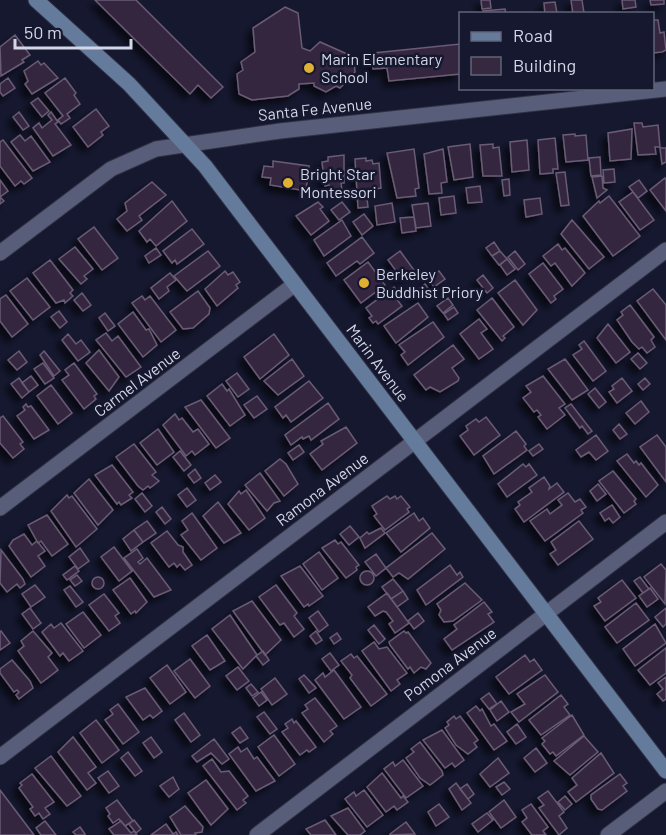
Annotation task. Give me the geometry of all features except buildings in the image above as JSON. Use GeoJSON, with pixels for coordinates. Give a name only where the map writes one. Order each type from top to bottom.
{"type":"FeatureCollection","features":[{"type":"Feature","properties":{"kind":"main road","name":"Marin Avenue"},"geometry":{"type":"LineString","coordinates":[[36,0],[129,84],[184,144],[241,212],[666,771]]}},
{"type":"Feature","properties":{"kind":"street","name":"Santa Fe Avenue"},"geometry":{"type":"LineString","coordinates":[[0,253],[111,169],[156,149],[666,89]]}},
{"type":"Feature","properties":{"kind":"street","name":"Ramona Avenue"},"geometry":{"type":"LineString","coordinates":[[0,757],[666,250]]}},
{"type":"Feature","properties":{"kind":"street","name":"Carmel Avenue"},"geometry":{"type":"LineString","coordinates":[[0,508],[295,284]]}},
{"type":"Feature","properties":{"kind":"street","name":"Pomona Avenue"},"geometry":{"type":"LineString","coordinates":[[257,835],[666,522]]}},
{"type":"Feature","properties":{"kind":"street"},"geometry":{"type":"LineString","coordinates":[[608,835],[666,791]]}},
{"type":"Feature","properties":{"kind":"place","name":"Marin Elementary School"},"geometry":{"type":"Point","coordinates":[309,68]}},
{"type":"Feature","properties":{"kind":"place","name":"Bright Star Montessori"},"geometry":{"type":"Point","coordinates":[288,183]}},
{"type":"Feature","properties":{"kind":"place","name":"Berkeley Buddhist Priory"},"geometry":{"type":"Point","coordinates":[364,283]}}]}
